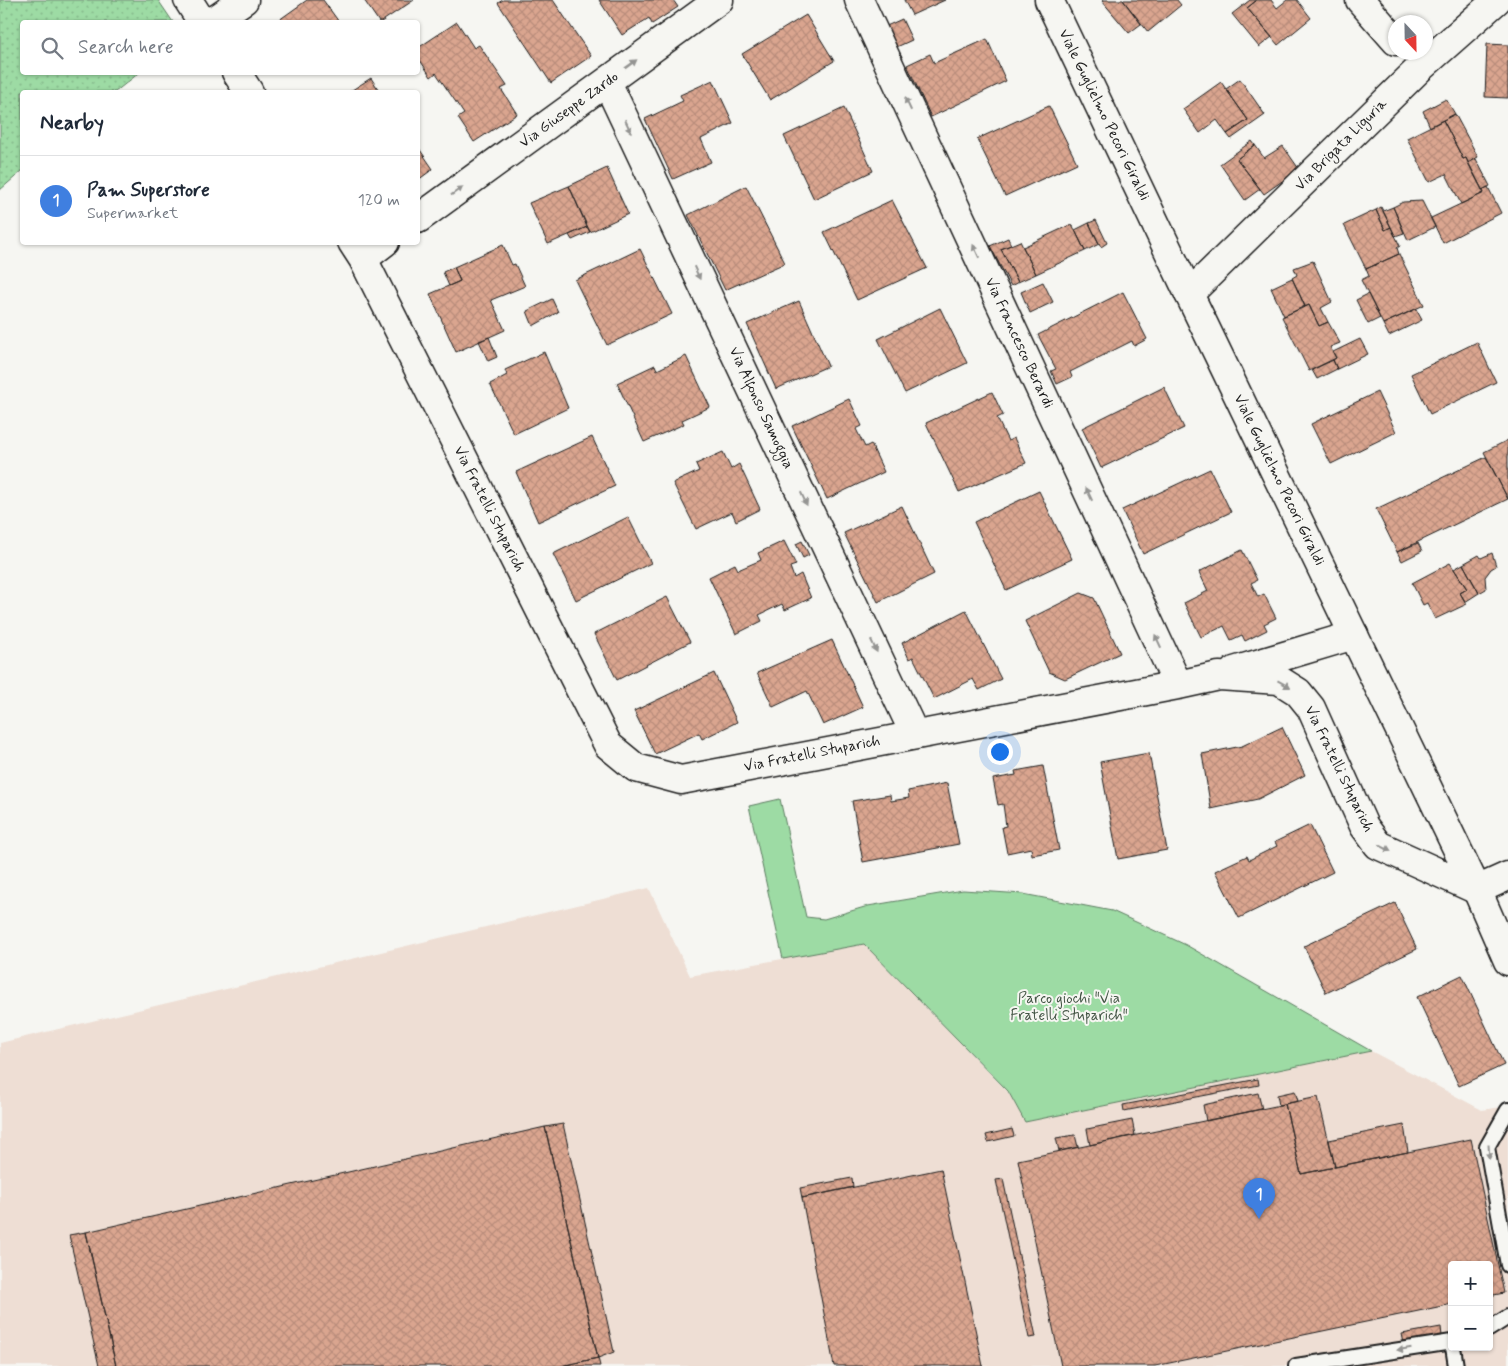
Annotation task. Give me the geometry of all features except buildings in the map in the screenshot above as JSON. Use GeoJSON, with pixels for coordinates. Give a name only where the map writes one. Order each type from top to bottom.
{"type":"FeatureCollection","features":[{"type":"Feature","properties":{"kind":"street"},"geometry":{"type":"LineString","coordinates":[[188,0],[201,20]]}},
{"type":"Feature","properties":{"kind":"street"},"geometry":{"type":"LineString","coordinates":[[215,20],[244,0]]}},
{"type":"Feature","properties":{"kind":"street","name":"Via Giuseppe Zardo"},"geometry":{"type":"LineString","coordinates":[[420,218],[719,0]]}},
{"type":"Feature","properties":{"kind":"street","name":"Via Francesco Berardi"},"geometry":{"type":"LineString","coordinates":[[859,0],[1178,685]]}},
{"type":"Feature","properties":{"kind":"street","name":"Viale Guglielmo Pecori Giraldi"},"geometry":{"type":"LineString","coordinates":[[1049,0],[1477,890],[1508,961]]}},
{"type":"Feature","properties":{"kind":"street"},"geometry":{"type":"LineString","coordinates":[[1360,0],[1388,32]]}},
{"type":"Feature","properties":{"kind":"street","name":"Via Brigata Liguria"},"geometry":{"type":"LineString","coordinates":[[1189,294],[1412,61],[1497,0]]}},
{"type":"Feature","properties":{"kind":"street"},"geometry":{"type":"LineString","coordinates":[[238,75],[248,90]]}},
{"type":"Feature","properties":{"kind":"street","name":"Via Alfonso Samoggia"},"geometry":{"type":"LineString","coordinates":[[607,82],[915,734]]}},
{"type":"Feature","properties":{"kind":"street"},"geometry":{"type":"LineString","coordinates":[[357,251],[376,245]]}},
{"type":"Feature","properties":{"kind":"street","name":"Via Fratelli Stuparich"},"geometry":{"type":"LineString","coordinates":[[357,251],[608,745],[636,768],[681,780],[1219,676],[1278,680],[1298,692],[1311,708],[1364,826],[1378,845],[1477,890]]}},
{"type":"Feature","properties":{"kind":"street"},"geometry":{"type":"LineString","coordinates":[[1219,676],[1354,634]]}},
{"type":"Feature","properties":{"kind":"street"},"geometry":{"type":"LineString","coordinates":[[1477,890],[1508,876]]}},
{"type":"Feature","properties":{"kind":"lane"},"geometry":{"type":"LineString","coordinates":[[1508,1110],[1487,1147],[1508,1265]]}},
{"type":"Feature","properties":{"kind":"lane"},"geometry":{"type":"LineString","coordinates":[[1493,1326],[1508,1317]]}},
{"type":"Feature","properties":{"kind":"lane"},"geometry":{"type":"LineString","coordinates":[[1296,1366],[1384,1359],[1448,1343]]}},
{"type":"Feature","properties":{"kind":"lane"},"geometry":{"type":"LineString","coordinates":[[1453,1351],[1456,1366]]}},
{"type":"Feature","properties":{"kind":"shaded area"},"geometry":{"type":"Polygon","coordinates":[[[649,888],[690,976],[864,944],[1008,1092],[1025,1122],[1371,1051],[1482,1110],[1508,1106],[1508,1366],[0,1366],[0,1043],[649,888]]]}},
{"type":"Feature","properties":{"kind":"green space"},"geometry":{"type":"Polygon","coordinates":[[[0,0],[158,0],[172,20],[20,20],[20,75],[136,75],[118,90],[20,90],[20,173],[0,190],[0,0]]]}},
{"type":"Feature","properties":{"kind":"green space","name":"Parco giochi \"Via Fratelli Stuparich\""},"geometry":{"type":"Polygon","coordinates":[[[780,799],[806,917],[824,919],[868,906],[963,890],[1023,894],[1112,911],[1186,945],[1371,1051],[1025,1122],[1008,1091],[864,944],[783,959],[749,806],[780,799]]]}},
{"type":"Feature","properties":{"kind":"place","name":"Pam Superstore"},"geometry":{"type":"Point","coordinates":[1259,1219]}}]}
